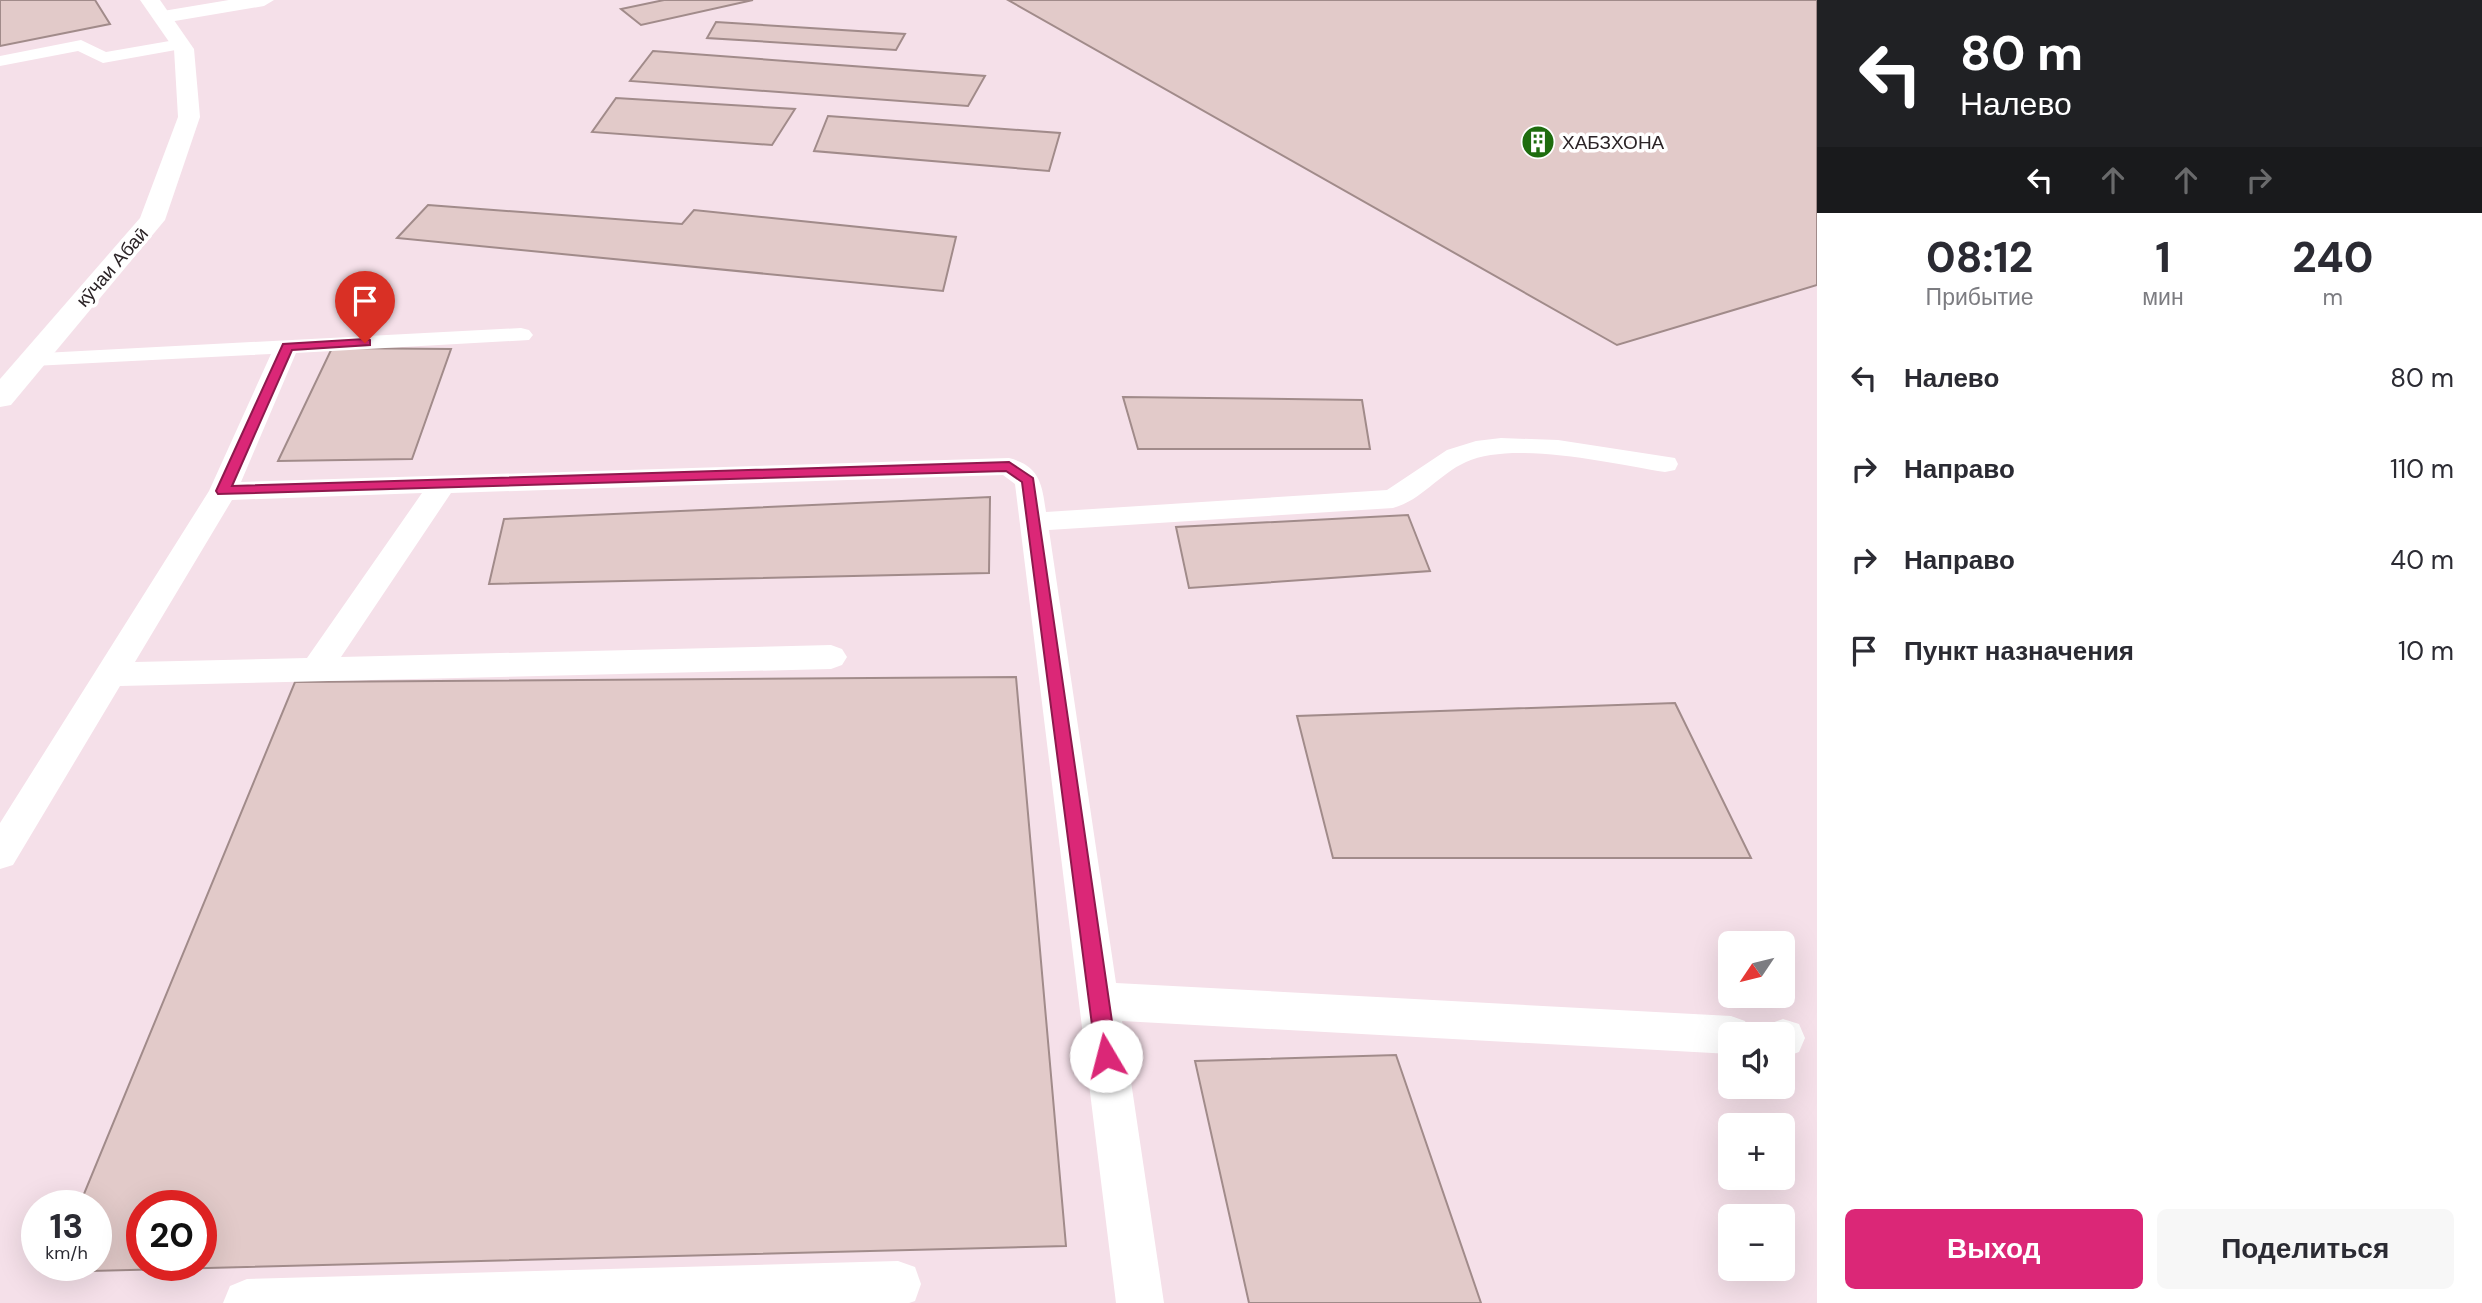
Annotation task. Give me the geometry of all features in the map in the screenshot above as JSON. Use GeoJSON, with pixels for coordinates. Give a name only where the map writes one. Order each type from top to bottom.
{"type":"FeatureCollection","features":[{"type":"Feature","properties":{"kind":"street"},"geometry":{"type":"LineString","coordinates":[[156,9],[264,0]]}},
{"type":"Feature","properties":{"kind":"street","name":"кӯчаи Абаӣ"},"geometry":{"type":"LineString","coordinates":[[0,398],[152,220],[189,117],[184,49],[156,9]]}},
{"type":"Feature","properties":{"kind":"lane"},"geometry":{"type":"LineString","coordinates":[[0,61],[81,46],[103,58],[181,44]]}},
{"type":"Feature","properties":{"kind":"lane"},"geometry":{"type":"LineString","coordinates":[[33,359],[521,335]]}},
{"type":"Feature","properties":{"kind":"lane"},"geometry":{"type":"LineString","coordinates":[[0,854],[223,491],[287,346]]}},
{"type":"Feature","properties":{"kind":"lane"},"geometry":{"type":"LineString","coordinates":[[1034,522],[1393,499],[1420,483],[1458,454],[1490,447],[1525,446],[1665,464]]}},
{"type":"Feature","properties":{"kind":"lane"},"geometry":{"type":"LineString","coordinates":[[223,491],[1009,466],[1028,481],[1140,1303]]}},
{"type":"Feature","properties":{"kind":"lane"},"geometry":{"type":"LineString","coordinates":[[315,670],[443,484]]}},
{"type":"Feature","properties":{"kind":"lane"},"geometry":{"type":"LineString","coordinates":[[110,674],[831,657]]}},
{"type":"Feature","properties":{"kind":"lane"},"geometry":{"type":"LineString","coordinates":[[1099,1001],[1718,1034]]}},
{"type":"Feature","properties":{"kind":"lane"},"geometry":{"type":"LineString","coordinates":[[247,1303],[898,1284]]}},
{"type":"Feature","properties":{"kind":"building"},"geometry":{"type":"Polygon","coordinates":[[[0,0],[95,0],[110,24],[0,46],[0,0]]]}},
{"type":"Feature","properties":{"kind":"building"},"geometry":{"type":"Polygon","coordinates":[[[664,0],[753,0],[641,25],[621,9],[664,0]]]}},
{"type":"Feature","properties":{"kind":"building","name":"ХАБЗХОНА"},"geometry":{"type":"Polygon","coordinates":[[[1008,0],[1817,0],[1817,285],[1617,345],[1008,0]]]}},
{"type":"Feature","properties":{"kind":"building"},"geometry":{"type":"Polygon","coordinates":[[[716,22],[905,34],[896,50],[707,38],[716,22]]]}},
{"type":"Feature","properties":{"kind":"building"},"geometry":{"type":"Polygon","coordinates":[[[653,51],[985,76],[968,106],[630,81],[653,51]]]}},
{"type":"Feature","properties":{"kind":"building"},"geometry":{"type":"Polygon","coordinates":[[[616,98],[795,109],[772,145],[592,132],[616,98]]]}},
{"type":"Feature","properties":{"kind":"building"},"geometry":{"type":"Polygon","coordinates":[[[828,116],[1060,133],[1049,171],[814,151],[828,116]]]}},
{"type":"Feature","properties":{"kind":"building"},"geometry":{"type":"Polygon","coordinates":[[[428,205],[682,224],[694,210],[956,237],[943,291],[397,238],[428,205]]]}},
{"type":"Feature","properties":{"kind":"building"},"geometry":{"type":"Polygon","coordinates":[[[332,348],[451,349],[412,459],[278,461],[332,348]]]}},
{"type":"Feature","properties":{"kind":"building"},"geometry":{"type":"Polygon","coordinates":[[[1123,397],[1362,400],[1370,449],[1138,449],[1123,397]]]}},
{"type":"Feature","properties":{"kind":"building"},"geometry":{"type":"Polygon","coordinates":[[[990,497],[989,573],[489,584],[504,519],[990,497]]]}},
{"type":"Feature","properties":{"kind":"building"},"geometry":{"type":"Polygon","coordinates":[[[1408,515],[1430,571],[1189,588],[1176,527],[1408,515]]]}},
{"type":"Feature","properties":{"kind":"building"},"geometry":{"type":"Polygon","coordinates":[[[1016,677],[1066,1246],[217,1268],[217,1190],[126,1190],[126,1270],[112,1270],[112,1190],[86,1190],[295,682],[1016,677]]]}},
{"type":"Feature","properties":{"kind":"building"},"geometry":{"type":"Polygon","coordinates":[[[1675,703],[1751,858],[1333,858],[1297,716],[1675,703]]]}},
{"type":"Feature","properties":{"kind":"building"},"geometry":{"type":"Polygon","coordinates":[[[1396,1055],[1481,1303],[1249,1303],[1195,1061],[1396,1055]]]}},
{"type":"Feature","properties":{"kind":"place","name":"ХАБЗХОНА"},"geometry":{"type":"Point","coordinates":[1538,142]}},
{"type":"Feature","properties":{"kind":"route"},"geometry":{"type":"LineString","coordinates":[[365,343],[287,346],[223,491],[1009,466],[1028,481],[1106,1056]]}}]}
